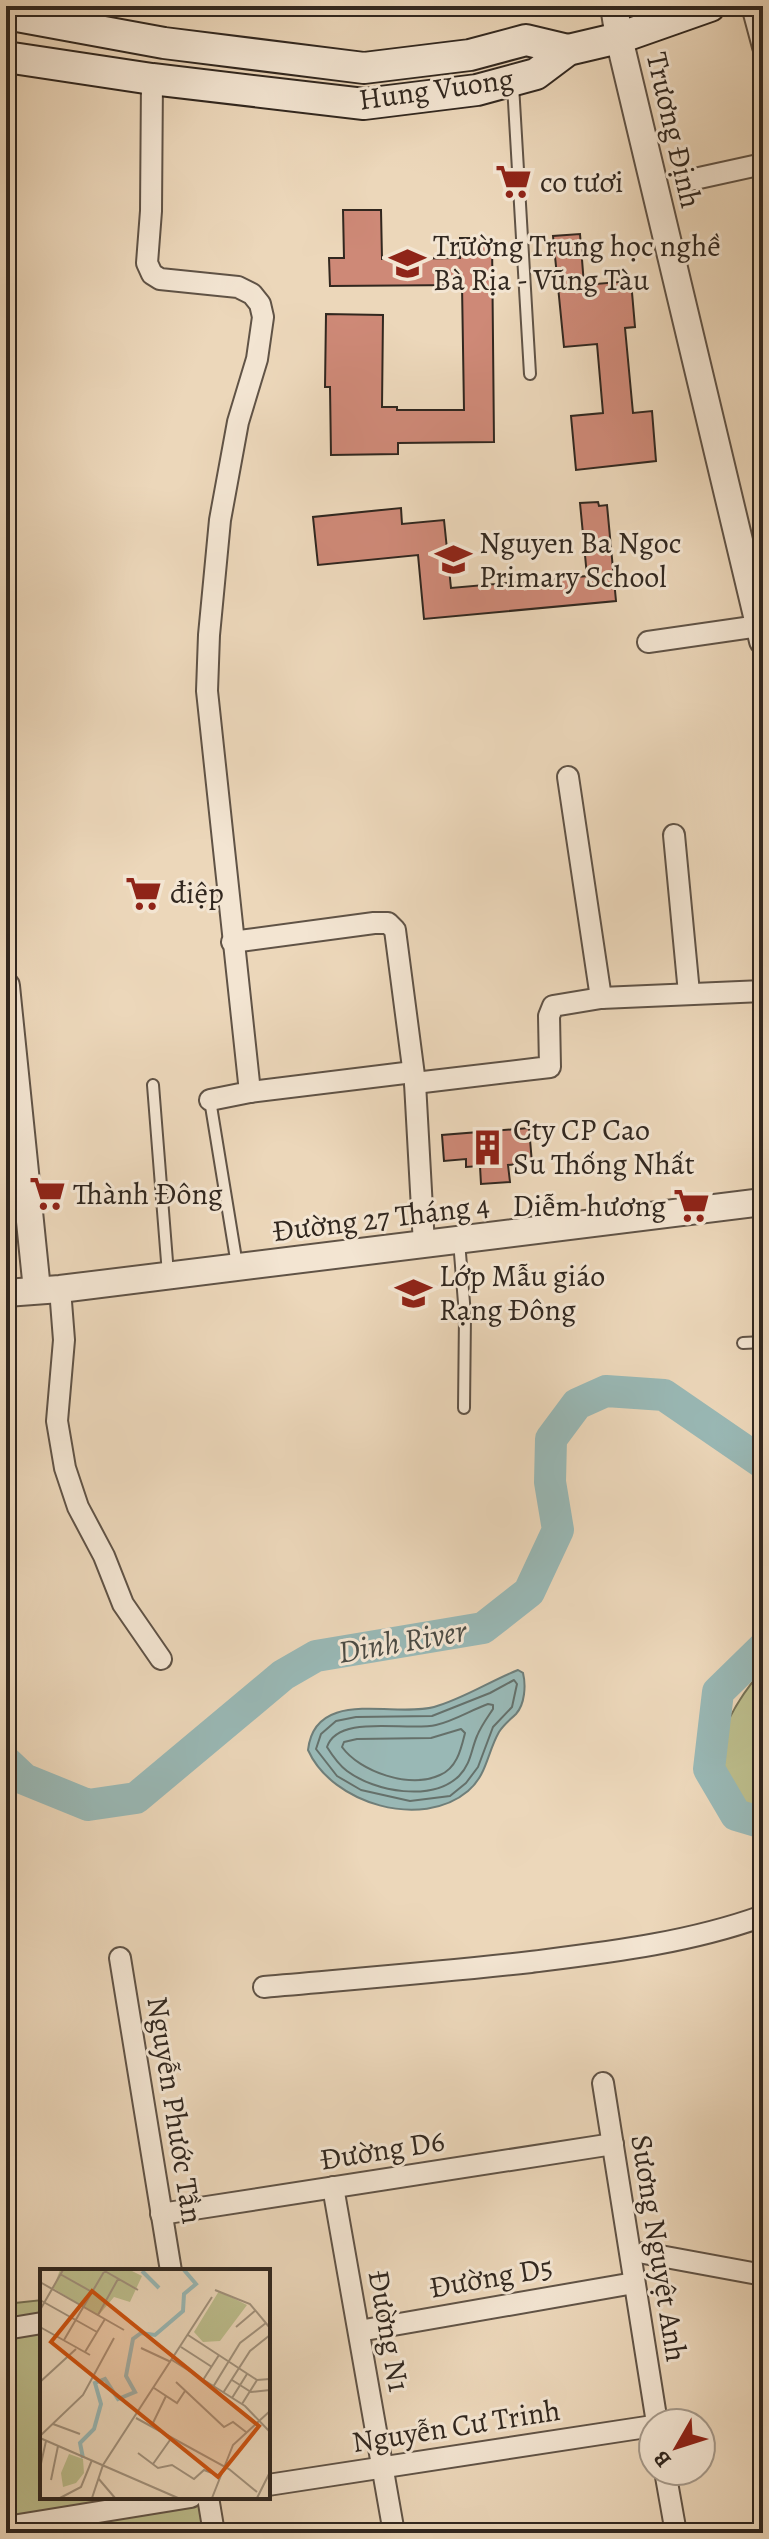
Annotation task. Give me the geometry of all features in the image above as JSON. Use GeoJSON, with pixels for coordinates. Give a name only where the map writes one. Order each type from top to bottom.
{"type":"FeatureCollection","features":[{"type":"Feature","properties":{"kind":"main road","name":"Hung Vuong"},"geometry":{"type":"LineString","coordinates":[[6,57],[152,79],[364,104],[477,90],[536,74],[568,50],[619,38],[710,6]]}},
{"type":"Feature","properties":{"kind":"main road"},"geometry":{"type":"LineString","coordinates":[[6,14],[164,43],[364,68],[470,55],[526,40],[568,50]]}},
{"type":"Feature","properties":{"kind":"street","name":"Trương Định"},"geometry":{"type":"LineString","coordinates":[[614,6],[619,38],[761,634]]}},
{"type":"Feature","properties":{"kind":"street"},"geometry":{"type":"LineString","coordinates":[[752,6],[763,47]]}},
{"type":"Feature","properties":{"kind":"street"},"geometry":{"type":"LineString","coordinates":[[152,79],[151,211],[147,263],[152,274],[160,279],[238,287],[252,294],[260,304],[263,317],[257,359],[238,422],[220,520],[207,691],[250,1092]]}},
{"type":"Feature","properties":{"kind":"street"},"geometry":{"type":"LineString","coordinates":[[690,180],[763,164]]}},
{"type":"Feature","properties":{"kind":"street"},"geometry":{"type":"LineString","coordinates":[[648,642],[761,634]]}},
{"type":"Feature","properties":{"kind":"street"},"geometry":{"type":"LineString","coordinates":[[568,777],[601,998]]}},
{"type":"Feature","properties":{"kind":"street"},"geometry":{"type":"LineString","coordinates":[[674,835],[689,993]]}},
{"type":"Feature","properties":{"kind":"street"},"geometry":{"type":"LineString","coordinates":[[232,942],[388,923],[395,930],[414,1078],[424,1245]]}},
{"type":"Feature","properties":{"kind":"street"},"geometry":{"type":"LineString","coordinates":[[6,986],[10,1066],[48,1290],[64,1340],[57,1421],[65,1468],[78,1507],[104,1556],[123,1604],[161,1659]]}},
{"type":"Feature","properties":{"kind":"street"},"geometry":{"type":"LineString","coordinates":[[210,1100],[250,1092],[550,1067],[549,1016],[553,1006],[601,998],[763,991]]}},
{"type":"Feature","properties":{"kind":"street","name":"Đường 27 Tháng 4"},"geometry":{"type":"LineString","coordinates":[[6,1293],[459,1241],[763,1202]]}},
{"type":"Feature","properties":{"kind":"street"},"geometry":{"type":"LineString","coordinates":[[264,1987],[437,1972],[666,1944],[763,1916]]}},
{"type":"Feature","properties":{"kind":"street","name":"Nguyễn Phước Tần"},"geometry":{"type":"LineString","coordinates":[[120,1958],[171,2269]]}},
{"type":"Feature","properties":{"kind":"street","name":"Sương Nguyệt Anh"},"geometry":{"type":"LineString","coordinates":[[603,2083],[652,2407]]}},
{"type":"Feature","properties":{"kind":"street","name":"Đường D6"},"geometry":{"type":"LineString","coordinates":[[161,2214],[613,2144]]}},
{"type":"Feature","properties":{"kind":"street","name":"Đường N1"},"geometry":{"type":"LineString","coordinates":[[333,2187],[394,2533]]}},
{"type":"Feature","properties":{"kind":"street"},"geometry":{"type":"LineString","coordinates":[[644,2253],[763,2275]]}},
{"type":"Feature","properties":{"kind":"street","name":"Đường D5"},"geometry":{"type":"LineString","coordinates":[[359,2331],[634,2283]]}},
{"type":"Feature","properties":{"kind":"street"},"geometry":{"type":"LineString","coordinates":[[6,2329],[40,2323]]}},
{"type":"Feature","properties":{"kind":"street","name":"Nguyễn Cư Trinh"},"geometry":{"type":"LineString","coordinates":[[270,2485],[637,2428]]}},
{"type":"Feature","properties":{"kind":"street"},"geometry":{"type":"LineString","coordinates":[[668,2487],[676,2533]]}},
{"type":"Feature","properties":{"kind":"street"},"geometry":{"type":"LineString","coordinates":[[9,2529],[180,2499]]}},
{"type":"Feature","properties":{"kind":"street"},"geometry":{"type":"LineString","coordinates":[[208,2499],[214,2533]]}},
{"type":"Feature","properties":{"kind":"lane"},"geometry":{"type":"LineString","coordinates":[[512,80],[530,374]]}},
{"type":"Feature","properties":{"kind":"lane"},"geometry":{"type":"LineString","coordinates":[[153,1085],[168,1274]]}},
{"type":"Feature","properties":{"kind":"lane"},"geometry":{"type":"LineString","coordinates":[[210,1100],[237,1267]]}},
{"type":"Feature","properties":{"kind":"lane"},"geometry":{"type":"LineString","coordinates":[[459,1241],[465,1315],[464,1408]]}},
{"type":"Feature","properties":{"kind":"lane"},"geometry":{"type":"LineString","coordinates":[[743,1343],[763,1342]]}},
{"type":"Feature","properties":{"kind":"green space"},"geometry":{"type":"Polygon","coordinates":[[[763,1669],[762,1817],[745,1810],[735,1801],[723,1781],[719,1764],[720,1747],[732,1713],[763,1669]]]}},
{"type":"Feature","properties":{"kind":"green space"},"geometry":{"type":"Polygon","coordinates":[[[40,2300],[40,2499],[219,2499],[213,2517],[201,2519],[203,2533],[6,2533],[6,2304],[40,2300]]]}},
{"type":"Feature","properties":{"kind":"water"},"geometry":{"type":"Polygon","coordinates":[[[518,1670],[523,1673],[524,1683],[519,1710],[499,1732],[474,1785],[449,1803],[427,1809],[403,1809],[357,1797],[337,1785],[320,1769],[308,1750],[314,1731],[325,1718],[359,1709],[434,1707],[518,1670]]]}},
{"type":"Feature","properties":{"kind":"building"},"geometry":{"type":"Polygon","coordinates":[[[343,210],[381,210],[382,259],[460,258],[460,238],[492,238],[494,442],[398,443],[398,454],[331,455],[330,387],[325,387],[326,314],[383,315],[382,407],[397,407],[397,410],[464,410],[462,285],[330,286],[329,258],[344,258],[343,210]]]}},
{"type":"Feature","properties":{"kind":"building"},"geometry":{"type":"Polygon","coordinates":[[[580,234],[584,285],[631,281],[635,327],[625,328],[633,413],[652,411],[656,461],[576,470],[571,416],[603,413],[597,344],[564,347],[553,236],[580,234]]]}},
{"type":"Feature","properties":{"kind":"building"},"geometry":{"type":"Polygon","coordinates":[[[598,502],[599,506],[607,505],[616,601],[424,619],[418,555],[318,565],[313,517],[401,508],[402,524],[444,520],[451,588],[587,576],[580,503],[598,502]]]}},
{"type":"Feature","properties":{"kind":"building","name":"Cty CP Cao Su Thống Nhất"},"geometry":{"type":"Polygon","coordinates":[[[529,1128],[532,1163],[508,1165],[510,1182],[481,1184],[480,1166],[466,1167],[466,1159],[444,1161],[442,1135],[529,1128]]]}},
{"type":"Feature","properties":{"kind":"waterway","name":"Dinh River"},"geometry":{"type":"LineString","coordinates":[[6,1762],[24,1779],[88,1805],[136,1798],[283,1675],[316,1656],[483,1628],[529,1592],[558,1530],[550,1482],[551,1439],[577,1404],[606,1391],[664,1395],[763,1463]]}},
{"type":"Feature","properties":{"kind":"waterway","name":"Dinh River"},"geometry":{"type":"LineString","coordinates":[[763,1648],[718,1692],[709,1769],[736,1815],[763,1823]]}},
{"type":"Feature","properties":{"kind":"place","name":"co tươi"},"geometry":{"type":"Point","coordinates":[514,182]}},
{"type":"Feature","properties":{"kind":"place","name":"Trường Trung học nghề Bà Rịa - Vũng Tàu"},"geometry":{"type":"Point","coordinates":[407,263]}},
{"type":"Feature","properties":{"kind":"place","name":"Nguyen Ba Ngoc Primary School"},"geometry":{"type":"Point","coordinates":[453,560]}},
{"type":"Feature","properties":{"kind":"place","name":"điệp"},"geometry":{"type":"Point","coordinates":[144,893]}},
{"type":"Feature","properties":{"kind":"place","name":"Cty CP Cao Su Thống Nhất"},"geometry":{"type":"Point","coordinates":[487,1147]}},
{"type":"Feature","properties":{"kind":"place","name":"Thành Đông"},"geometry":{"type":"Point","coordinates":[47,1194]}},
{"type":"Feature","properties":{"kind":"place","name":"Diễm hương"},"geometry":{"type":"Point","coordinates":[692,1206]}},
{"type":"Feature","properties":{"kind":"place","name":"Lớp Mẫu giáo Rạng Đông"},"geometry":{"type":"Point","coordinates":[413,1293]}}]}
